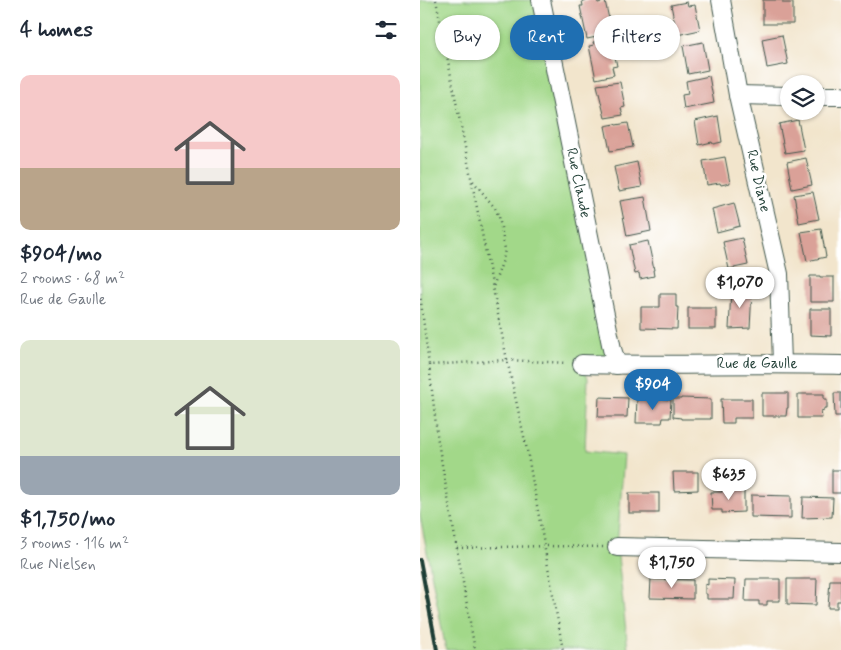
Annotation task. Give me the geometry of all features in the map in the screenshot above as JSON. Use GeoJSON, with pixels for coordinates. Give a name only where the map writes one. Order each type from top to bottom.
{"type":"FeatureCollection","features":[{"type":"Feature","properties":{"kind":"street","name":"Rue Claude"},"geometry":{"type":"LineString","coordinates":[[541,0],[612,349],[617,365]]}},
{"type":"Feature","properties":{"kind":"street","name":"Rue Diane"},"geometry":{"type":"LineString","coordinates":[[721,0],[738,95],[779,274],[782,364]]}},
{"type":"Feature","properties":{"kind":"street"},"geometry":{"type":"LineString","coordinates":[[738,95],[780,96]]}},
{"type":"Feature","properties":{"kind":"street"},"geometry":{"type":"LineString","coordinates":[[825,96],[841,96]]}},
{"type":"Feature","properties":{"kind":"street","name":"Rue de Gaulle"},"geometry":{"type":"LineString","coordinates":[[582,364],[841,365]]}},
{"type":"Feature","properties":{"kind":"street"},"geometry":{"type":"LineString","coordinates":[[617,547],[841,552]]}},
{"type":"Feature","properties":{"kind":"path"},"geometry":{"type":"LineString","coordinates":[[436,0],[506,360],[527,450],[562,650]]}},
{"type":"Feature","properties":{"kind":"path"},"geometry":{"type":"LineString","coordinates":[[472,180],[495,208],[499,217],[505,249],[493,288]]}},
{"type":"Feature","properties":{"kind":"path"},"geometry":{"type":"LineString","coordinates":[[420,294],[438,442],[475,650]]}},
{"type":"Feature","properties":{"kind":"path"},"geometry":{"type":"LineString","coordinates":[[429,365],[506,360],[582,364]]}},
{"type":"Feature","properties":{"kind":"path"},"geometry":{"type":"LineString","coordinates":[[457,548],[617,547]]}},
{"type":"Feature","properties":{"kind":"green space"},"geometry":{"type":"Polygon","coordinates":[[[420,0],[541,0],[544,15],[510,15],[510,60],[553,60],[617,365],[583,365],[588,378],[585,451],[624,455],[617,547],[628,650],[446,650],[420,516],[420,0]]]}},
{"type":"Feature","properties":{"kind":"building"},"geometry":{"type":"Polygon","coordinates":[[[597,0],[598,3],[605,1],[608,15],[594,15],[594,38],[587,39],[584,15],[582,15],[580,6],[583,6],[582,1],[597,0]]]}},
{"type":"Feature","properties":{"kind":"building"},"geometry":{"type":"Polygon","coordinates":[[[763,0],[783,0],[783,3],[793,3],[793,24],[763,24],[763,0]]]}},
{"type":"Feature","properties":{"kind":"building"},"geometry":{"type":"Polygon","coordinates":[[[687,2],[688,6],[695,5],[700,30],[680,34],[680,15],[673,15],[671,5],[687,2]]]}},
{"type":"Feature","properties":{"kind":"building"},"geometry":{"type":"Polygon","coordinates":[[[782,35],[788,64],[767,68],[762,39],[782,35]]]}},
{"type":"Feature","properties":{"kind":"building"},"geometry":{"type":"Polygon","coordinates":[[[703,42],[708,70],[688,74],[683,46],[703,42]]]}},
{"type":"Feature","properties":{"kind":"building"},"geometry":{"type":"Polygon","coordinates":[[[594,45],[594,60],[616,60],[617,66],[612,67],[614,75],[596,79],[589,46],[594,45]]]}},
{"type":"Feature","properties":{"kind":"building"},"geometry":{"type":"Polygon","coordinates":[[[709,76],[714,103],[684,109],[682,95],[688,94],[686,81],[709,76]]]}},
{"type":"Feature","properties":{"kind":"building"},"geometry":{"type":"Polygon","coordinates":[[[620,82],[625,107],[621,108],[623,115],[605,118],[597,85],[620,82]]]}},
{"type":"Feature","properties":{"kind":"building"},"geometry":{"type":"Polygon","coordinates":[[[718,116],[722,142],[699,145],[695,121],[718,116]]]}},
{"type":"Feature","properties":{"kind":"building"},"geometry":{"type":"Polygon","coordinates":[[[798,120],[804,150],[785,153],[779,124],[798,120]]]}},
{"type":"Feature","properties":{"kind":"building"},"geometry":{"type":"Polygon","coordinates":[[[628,123],[633,147],[610,151],[605,126],[628,123]]]}},
{"type":"Feature","properties":{"kind":"building"},"geometry":{"type":"Polygon","coordinates":[[[725,157],[730,183],[707,185],[703,161],[725,157]]]}},
{"type":"Feature","properties":{"kind":"building"},"geometry":{"type":"Polygon","coordinates":[[[806,158],[812,185],[792,189],[787,162],[806,158]]]}},
{"type":"Feature","properties":{"kind":"building"},"geometry":{"type":"Polygon","coordinates":[[[637,162],[642,187],[619,191],[614,167],[637,162]]]}},
{"type":"Feature","properties":{"kind":"building"},"geometry":{"type":"Polygon","coordinates":[[[813,192],[819,219],[799,223],[794,195],[813,192]]]}},
{"type":"Feature","properties":{"kind":"building"},"geometry":{"type":"Polygon","coordinates":[[[645,197],[651,231],[627,236],[620,201],[645,197]]]}},
{"type":"Feature","properties":{"kind":"building"},"geometry":{"type":"Polygon","coordinates":[[[734,203],[740,226],[717,232],[712,209],[734,203]]]}},
{"type":"Feature","properties":{"kind":"building"},"geometry":{"type":"Polygon","coordinates":[[[821,229],[826,257],[807,261],[801,232],[821,229]]]}},
{"type":"Feature","properties":{"kind":"building"},"geometry":{"type":"Polygon","coordinates":[[[742,238],[748,265],[729,269],[723,242],[742,238]]]}},
{"type":"Feature","properties":{"kind":"building"},"geometry":{"type":"Polygon","coordinates":[[[648,241],[654,276],[640,279],[639,273],[635,274],[629,245],[648,241]]]}},
{"type":"Feature","properties":{"kind":"building"},"geometry":{"type":"Polygon","coordinates":[[[810,276],[834,277],[834,302],[810,302],[810,276]]]}},
{"type":"Feature","properties":{"kind":"building"},"geometry":{"type":"Polygon","coordinates":[[[731,290],[752,291],[750,328],[729,329],[731,290]]]}},
{"type":"Feature","properties":{"kind":"building"},"geometry":{"type":"Polygon","coordinates":[[[660,294],[676,294],[676,307],[678,307],[677,329],[641,328],[641,307],[660,307],[660,294]]]}},
{"type":"Feature","properties":{"kind":"building"},"geometry":{"type":"Polygon","coordinates":[[[688,308],[716,308],[716,329],[688,329],[688,308]]]}},
{"type":"Feature","properties":{"kind":"building"},"geometry":{"type":"Polygon","coordinates":[[[810,309],[831,309],[831,336],[810,335],[810,309]]]}},
{"type":"Feature","properties":{"kind":"building"},"geometry":{"type":"Polygon","coordinates":[[[762,393],[788,393],[786,416],[762,416],[762,393]]]}},
{"type":"Feature","properties":{"kind":"building"},"geometry":{"type":"Polygon","coordinates":[[[834,393],[841,393],[841,416],[835,416],[834,393]]]}},
{"type":"Feature","properties":{"kind":"building"},"geometry":{"type":"Polygon","coordinates":[[[798,394],[824,394],[824,399],[827,399],[827,408],[821,411],[822,418],[798,418],[798,394]]]}},
{"type":"Feature","properties":{"kind":"building"},"geometry":{"type":"Polygon","coordinates":[[[599,397],[628,398],[627,417],[598,417],[599,397]]]}},
{"type":"Feature","properties":{"kind":"building"},"geometry":{"type":"Polygon","coordinates":[[[637,398],[671,400],[670,418],[663,418],[662,423],[636,423],[637,398]]]}},
{"type":"Feature","properties":{"kind":"building"},"geometry":{"type":"Polygon","coordinates":[[[673,399],[711,399],[711,419],[681,419],[673,417],[673,399]]]}},
{"type":"Feature","properties":{"kind":"building"},"geometry":{"type":"Polygon","coordinates":[[[721,399],[752,399],[752,418],[734,418],[734,423],[722,423],[721,399]]]}},
{"type":"Feature","properties":{"kind":"building"},"geometry":{"type":"Polygon","coordinates":[[[832,470],[841,470],[841,493],[832,493],[832,470]]]}},
{"type":"Feature","properties":{"kind":"building"},"geometry":{"type":"Polygon","coordinates":[[[673,472],[698,472],[698,490],[674,491],[673,472]]]}},
{"type":"Feature","properties":{"kind":"building"},"geometry":{"type":"Polygon","coordinates":[[[744,488],[744,512],[722,513],[722,510],[712,510],[711,492],[722,492],[722,489],[744,488]]]}},
{"type":"Feature","properties":{"kind":"building"},"geometry":{"type":"Polygon","coordinates":[[[629,493],[659,493],[659,513],[629,513],[629,493]]]}},
{"type":"Feature","properties":{"kind":"building"},"geometry":{"type":"Polygon","coordinates":[[[751,495],[791,496],[791,518],[751,517],[751,495]]]}},
{"type":"Feature","properties":{"kind":"building"},"geometry":{"type":"Polygon","coordinates":[[[803,497],[833,498],[832,517],[802,518],[803,497]]]}},
{"type":"Feature","properties":{"kind":"building"},"geometry":{"type":"Polygon","coordinates":[[[651,579],[693,580],[693,599],[650,598],[651,579]]]}},
{"type":"Feature","properties":{"kind":"building"},"geometry":{"type":"Polygon","coordinates":[[[708,579],[735,580],[734,599],[707,599],[705,584],[708,585],[708,579]]]}},
{"type":"Feature","properties":{"kind":"building"},"geometry":{"type":"Polygon","coordinates":[[[746,579],[780,579],[780,601],[767,601],[767,605],[759,605],[759,601],[745,601],[746,579]]]}},
{"type":"Feature","properties":{"kind":"building"},"geometry":{"type":"Polygon","coordinates":[[[787,579],[817,579],[816,605],[787,604],[787,579]]]}},
{"type":"Feature","properties":{"kind":"building"},"geometry":{"type":"Polygon","coordinates":[[[830,580],[841,580],[841,601],[837,601],[837,608],[828,608],[830,580]]]}},
{"type":"Feature","properties":{"kind":"railway"},"geometry":{"type":"LineString","coordinates":[[420,560],[437,650]]}}]}
